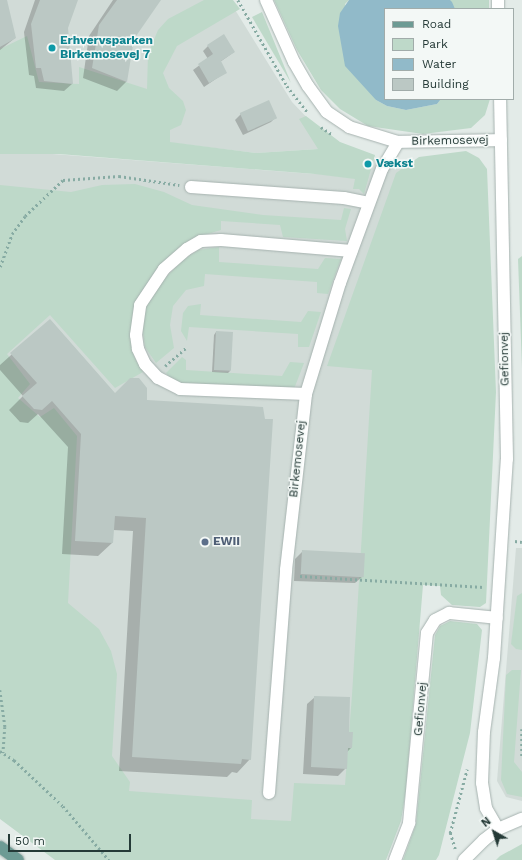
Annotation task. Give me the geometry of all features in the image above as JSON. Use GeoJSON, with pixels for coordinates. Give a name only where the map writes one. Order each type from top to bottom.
{"type":"FeatureCollection","features":[{"type":"Feature","properties":{"kind":"main road"},"geometry":{"type":"LineString","coordinates":[[0,847],[18,860]]}},
{"type":"Feature","properties":{"kind":"street","name":"Birkemosevej"},"geometry":{"type":"LineString","coordinates":[[266,0],[294,62],[327,112],[349,127],[398,142],[501,140]]}},
{"type":"Feature","properties":{"kind":"street","name":"Gefionvej"},"geometry":{"type":"LineString","coordinates":[[498,829],[486,808],[482,783],[497,618],[507,460],[500,100]]}},
{"type":"Feature","properties":{"kind":"street","name":"Birkemosevej"},"geometry":{"type":"LineString","coordinates":[[269,793],[285,576],[306,394],[340,283],[369,203],[382,169],[398,142]]}},
{"type":"Feature","properties":{"kind":"street"},"geometry":{"type":"LineString","coordinates":[[191,187],[344,198],[369,203]]}},
{"type":"Feature","properties":{"kind":"street"},"geometry":{"type":"LineString","coordinates":[[306,394],[180,390],[155,374],[145,364],[138,349],[136,335],[140,305],[164,269],[187,249],[201,241],[221,240],[352,251]]}},
{"type":"Feature","properties":{"kind":"street","name":"Gefionvej"},"geometry":{"type":"LineString","coordinates":[[395,860],[408,823],[427,633],[435,620],[449,613],[497,618]]}},
{"type":"Feature","properties":{"kind":"street"},"geometry":{"type":"LineString","coordinates":[[460,857],[498,829],[522,818]]}},
{"type":"Feature","properties":{"kind":"path"},"geometry":{"type":"LineString","coordinates":[[0,267],[12,234],[25,216],[63,180],[119,176],[191,187]]}},
{"type":"Feature","properties":{"kind":"path"},"geometry":{"type":"LineString","coordinates":[[155,374],[186,348]]}},
{"type":"Feature","properties":{"kind":"path"},"geometry":{"type":"LineString","coordinates":[[285,576],[499,588]]}},
{"type":"Feature","properties":{"kind":"path"},"geometry":{"type":"LineString","coordinates":[[0,690],[5,727],[1,752],[63,806],[109,860]]}},
{"type":"Feature","properties":{"kind":"path"},"geometry":{"type":"LineString","coordinates":[[522,728],[522,758]]}},
{"type":"Feature","properties":{"kind":"path"},"geometry":{"type":"LineString","coordinates":[[460,857],[450,833],[462,783],[470,764]]}},
{"type":"Feature","properties":{"kind":"shaded area"},"geometry":{"type":"Polygon","coordinates":[[[0,0],[229,0],[292,102],[315,126],[339,142],[372,156],[407,165],[343,843],[132,860],[0,596],[0,150],[314,174],[318,149],[256,153],[0,122],[0,0]]]}},
{"type":"Feature","properties":{"kind":"shaded area"},"geometry":{"type":"Polygon","coordinates":[[[516,548],[522,548],[522,801],[506,797],[497,781],[516,548]]]}},
{"type":"Feature","properties":{"kind":"green space"},"geometry":{"type":"Polygon","coordinates":[[[204,0],[233,0],[240,9],[177,46],[163,73],[169,88],[183,101],[186,110],[181,125],[170,130],[170,142],[256,153],[318,149],[299,119],[306,116],[340,142],[375,155],[364,194],[359,189],[353,189],[355,179],[315,174],[59,154],[0,154],[0,49],[27,36],[39,82],[79,84],[79,67],[147,89],[148,54],[158,30],[168,19],[204,0]]]}},
{"type":"Feature","properties":{"kind":"green space"},"geometry":{"type":"Polygon","coordinates":[[[274,0],[349,0],[345,4],[376,100],[387,106],[406,110],[437,104],[440,100],[490,100],[485,115],[471,128],[423,134],[368,126],[340,109],[321,90],[297,50],[274,0]]]}},
{"type":"Feature","properties":{"kind":"green space"},"geometry":{"type":"Polygon","coordinates":[[[450,0],[489,0],[489,8],[450,8],[450,0]]]}},
{"type":"Feature","properties":{"kind":"green space"},"geometry":{"type":"Polygon","coordinates":[[[262,12],[291,83],[252,17],[262,12]]]}},
{"type":"Feature","properties":{"kind":"green space"},"geometry":{"type":"Polygon","coordinates":[[[466,151],[479,158],[487,169],[496,392],[486,603],[480,607],[452,605],[441,595],[440,586],[423,585],[406,790],[401,821],[386,860],[55,860],[0,819],[0,185],[71,192],[102,185],[135,184],[164,192],[192,205],[263,215],[341,220],[344,208],[351,209],[345,229],[347,241],[283,237],[280,225],[221,221],[221,230],[197,237],[138,297],[133,312],[131,333],[134,356],[143,372],[115,388],[50,315],[7,354],[30,384],[18,398],[40,417],[54,408],[77,436],[68,603],[99,629],[111,651],[117,674],[112,756],[130,782],[129,791],[252,800],[251,819],[291,821],[294,783],[345,785],[372,370],[327,366],[396,173],[419,157],[466,151]]]}},
{"type":"Feature","properties":{"kind":"green space"},"geometry":{"type":"Polygon","coordinates":[[[219,247],[219,262],[318,269],[325,258],[341,259],[328,294],[317,293],[317,282],[205,274],[204,286],[186,290],[173,306],[170,325],[174,348],[156,363],[145,347],[142,324],[146,303],[161,282],[183,260],[198,250],[219,247]]]}},
{"type":"Feature","properties":{"kind":"green space"},"geometry":{"type":"Polygon","coordinates":[[[522,256],[522,368],[518,259],[522,256]]]}},
{"type":"Feature","properties":{"kind":"green space"},"geometry":{"type":"Polygon","coordinates":[[[201,304],[200,315],[301,322],[308,311],[321,312],[309,347],[298,347],[298,334],[189,327],[187,341],[181,331],[183,313],[188,306],[201,304]]]}},
{"type":"Feature","properties":{"kind":"green space"},"geometry":{"type":"Polygon","coordinates":[[[182,357],[186,360],[186,370],[282,376],[290,362],[304,363],[294,389],[175,383],[166,373],[182,357]]]}},
{"type":"Feature","properties":{"kind":"green space"},"geometry":{"type":"Polygon","coordinates":[[[522,593],[522,650],[516,649],[511,644],[517,596],[522,593]]]}},
{"type":"Feature","properties":{"kind":"green space"},"geometry":{"type":"Polygon","coordinates":[[[450,621],[477,624],[482,630],[470,733],[439,855],[436,860],[403,860],[416,824],[435,635],[440,626],[450,621]]]}},
{"type":"Feature","properties":{"kind":"green space"},"geometry":{"type":"Polygon","coordinates":[[[512,670],[521,670],[514,762],[522,772],[522,797],[507,794],[501,780],[506,675],[512,670]]]}},
{"type":"Feature","properties":{"kind":"green space"},"geometry":{"type":"Polygon","coordinates":[[[522,844],[522,860],[496,860],[500,856],[522,844]]]}},
{"type":"Feature","properties":{"kind":"water"},"geometry":{"type":"Polygon","coordinates":[[[349,0],[450,0],[455,8],[384,8],[384,100],[440,100],[437,104],[406,110],[387,106],[376,100],[345,66],[338,26],[340,13],[349,0]]]}},
{"type":"Feature","properties":{"kind":"building"},"geometry":{"type":"Polygon","coordinates":[[[0,0],[7,0],[16,38],[0,47],[0,0]]]}},
{"type":"Feature","properties":{"kind":"building","name":"Erhvervsparken Birkemosevej 7"},"geometry":{"type":"Polygon","coordinates":[[[40,0],[78,0],[68,28],[73,84],[44,81],[41,68],[36,68],[31,24],[40,0]]]}},
{"type":"Feature","properties":{"kind":"building"},"geometry":{"type":"Polygon","coordinates":[[[117,0],[161,0],[134,39],[127,82],[92,68],[99,25],[117,0]]]}},
{"type":"Feature","properties":{"kind":"building"},"geometry":{"type":"Polygon","coordinates":[[[224,34],[235,52],[221,61],[227,73],[209,83],[198,64],[213,54],[207,45],[224,34]]]}},
{"type":"Feature","properties":{"kind":"building"},"geometry":{"type":"Polygon","coordinates":[[[269,100],[277,118],[248,131],[240,113],[269,100]]]}},
{"type":"Feature","properties":{"kind":"building","name":"EWII"},"geometry":{"type":"Polygon","coordinates":[[[50,319],[115,393],[130,378],[139,378],[147,388],[147,400],[263,407],[265,419],[273,419],[251,760],[242,759],[241,764],[132,757],[146,518],[115,516],[113,543],[75,541],[81,434],[52,401],[42,410],[34,409],[22,396],[37,383],[10,353],[50,319]]]}},
{"type":"Feature","properties":{"kind":"building"},"geometry":{"type":"Polygon","coordinates":[[[216,331],[233,332],[231,371],[214,370],[216,331]]]}},
{"type":"Feature","properties":{"kind":"building"},"geometry":{"type":"Polygon","coordinates":[[[302,550],[365,553],[364,577],[301,574],[302,550]]]}},
{"type":"Feature","properties":{"kind":"building"},"geometry":{"type":"Polygon","coordinates":[[[314,696],[350,697],[349,732],[353,732],[352,748],[348,748],[347,769],[311,767],[314,696]]]}},
{"type":"Feature","properties":{"kind":"place","name":"Erhvervsparken Birkemosevej 7"},"geometry":{"type":"Point","coordinates":[52,48]}},
{"type":"Feature","properties":{"kind":"place","name":"Vækst"},"geometry":{"type":"Point","coordinates":[368,164]}},
{"type":"Feature","properties":{"kind":"place","name":"EWII"},"geometry":{"type":"Point","coordinates":[205,542]}}]}
